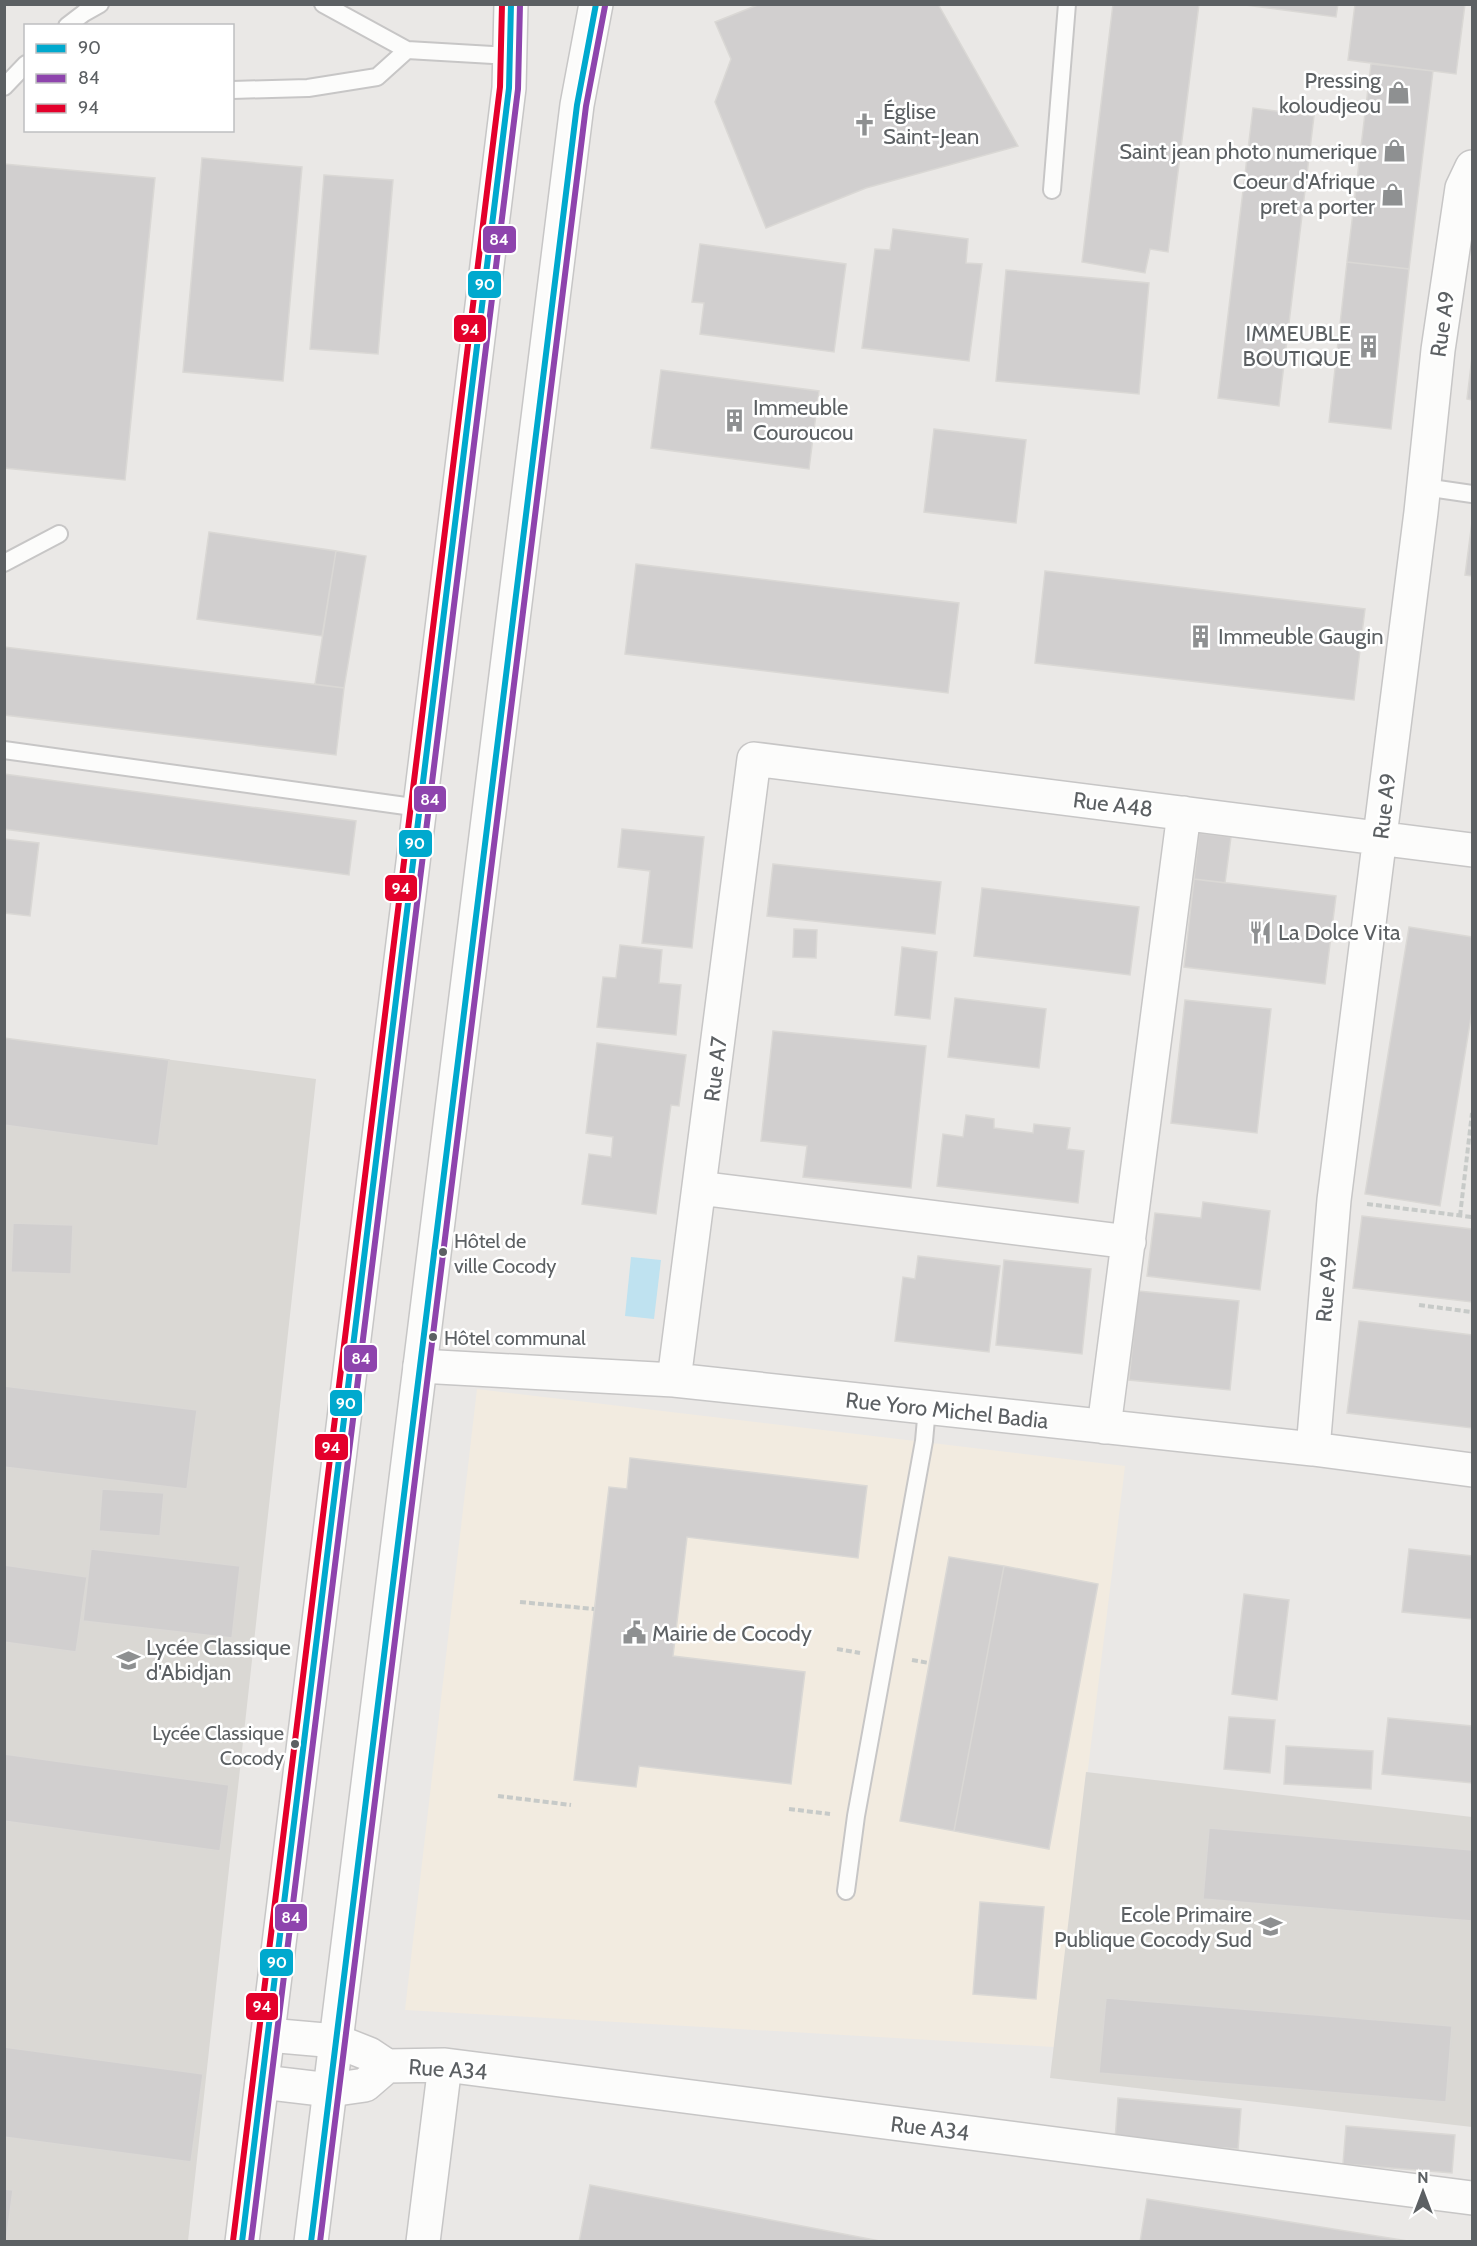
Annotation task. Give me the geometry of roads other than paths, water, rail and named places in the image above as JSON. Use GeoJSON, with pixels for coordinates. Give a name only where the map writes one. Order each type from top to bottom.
{"type":"FeatureCollection","features":[{"type":"Feature","properties":{"kind":"street"},"geometry":{"type":"LineString","coordinates":[[242,2241],[507,100],[512,4]]}},
{"type":"Feature","properties":{"kind":"street"},"geometry":{"type":"LineString","coordinates":[[311,2241],[577,105],[596,4]]}},
{"type":"Feature","properties":{"kind":"street","name":"Rue A9"},"geometry":{"type":"LineString","coordinates":[[1313,1449],[1334,1200],[1424,487],[1438,350],[1462,188],[1473,168]]}},
{"type":"Feature","properties":{"kind":"street","name":"Rue A48"},"geometry":{"type":"LineString","coordinates":[[754,759],[1473,849]]}},
{"type":"Feature","properties":{"kind":"street","name":"Rue A7"},"geometry":{"type":"LineString","coordinates":[[674,1380],[754,759]]}},
{"type":"Feature","properties":{"kind":"street"},"geometry":{"type":"LineString","coordinates":[[1104,1427],[1184,813]]}},
{"type":"Feature","properties":{"kind":"street"},"geometry":{"type":"LineString","coordinates":[[699,1188],[1129,1242]]}},
{"type":"Feature","properties":{"kind":"street","name":"Rue Yoro Michel Badia"},"geometry":{"type":"LineString","coordinates":[[420,1366],[674,1380],[1313,1449],[1473,1470]]}},
{"type":"Feature","properties":{"kind":"street","name":"Rue A34"},"geometry":{"type":"LineString","coordinates":[[268,2035],[336,2041],[369,2054],[387,2066],[445,2065],[1473,2198]]}},
{"type":"Feature","properties":{"kind":"street"},"geometry":{"type":"LineString","coordinates":[[423,2241],[445,2065]]}},
{"type":"Feature","properties":{"kind":"street","name":"Rue A34"},"geometry":{"type":"LineString","coordinates":[[262,2082],[330,2090],[365,2085],[387,2066]]}},
{"type":"Feature","properties":{"kind":"lane"},"geometry":{"type":"LineString","coordinates":[[70,24],[100,4]]}},
{"type":"Feature","properties":{"kind":"lane"},"geometry":{"type":"LineString","coordinates":[[323,4],[407,50],[510,56]]}},
{"type":"Feature","properties":{"kind":"lane"},"geometry":{"type":"LineString","coordinates":[[1052,190],[1067,4]]}},
{"type":"Feature","properties":{"kind":"lane"},"geometry":{"type":"LineString","coordinates":[[234,90],[308,88],[377,78],[407,50]]}},
{"type":"Feature","properties":{"kind":"lane"},"geometry":{"type":"LineString","coordinates":[[4,87],[24,66]]}},
{"type":"Feature","properties":{"kind":"lane"},"geometry":{"type":"LineString","coordinates":[[1424,487],[1473,494]]}},
{"type":"Feature","properties":{"kind":"lane"},"geometry":{"type":"LineString","coordinates":[[4,563],[59,534]]}},
{"type":"Feature","properties":{"kind":"lane"},"geometry":{"type":"LineString","coordinates":[[4,750],[420,808]]}},
{"type":"Feature","properties":{"kind":"lane"},"geometry":{"type":"LineString","coordinates":[[846,1891],[856,1816],[922,1453],[927,1408]]}},
{"type":"Feature","properties":{"kind":"water"},"geometry":{"type":"Polygon","coordinates":[[[631,1257],[661,1260],[654,1319],[625,1316],[631,1257]]]}},
{"type":"Feature","properties":{"kind":"place","name":"Pressing koloudjeou"},"geometry":{"type":"Point","coordinates":[1399,93]}},
{"type":"Feature","properties":{"kind":"place","name":"Église Saint-Jean"},"geometry":{"type":"Point","coordinates":[865,124]}},
{"type":"Feature","properties":{"kind":"place","name":"Saint jean photo numerique"},"geometry":{"type":"Point","coordinates":[1395,151]}},
{"type":"Feature","properties":{"kind":"place","name":"Coeur d'Afrique pret a porter"},"geometry":{"type":"Point","coordinates":[1393,194]}},
{"type":"Feature","properties":{"kind":"place","name":"IMMEUBLE BOUTIQUE"},"geometry":{"type":"Point","coordinates":[1369,346]}},
{"type":"Feature","properties":{"kind":"place","name":"Immeuble Couroucou"},"geometry":{"type":"Point","coordinates":[735,420]}},
{"type":"Feature","properties":{"kind":"place","name":"Immeuble Gaugin"},"geometry":{"type":"Point","coordinates":[1200,636]}},
{"type":"Feature","properties":{"kind":"place","name":"La Dolce Vita"},"geometry":{"type":"Point","coordinates":[1260,932]}},
{"type":"Feature","properties":{"kind":"place","name":"Hôtel de ville Cocody"},"geometry":{"type":"Point","coordinates":[443,1252]}},
{"type":"Feature","properties":{"kind":"place","name":"Hôtel communal"},"geometry":{"type":"Point","coordinates":[433,1337]}},
{"type":"Feature","properties":{"kind":"place","name":"Mairie de Cocody"},"geometry":{"type":"Point","coordinates":[634,1633]}},
{"type":"Feature","properties":{"kind":"place","name":"Lycée Classique d'Abidjan"},"geometry":{"type":"Point","coordinates":[128,1660]}},
{"type":"Feature","properties":{"kind":"place","name":"Lycée Classique Cocody"},"geometry":{"type":"Point","coordinates":[295,1744]}},
{"type":"Feature","properties":{"kind":"place","name":"Ecole Primaire Publique Cocody Sud"},"geometry":{"type":"Point","coordinates":[1270,1927]}}]}
